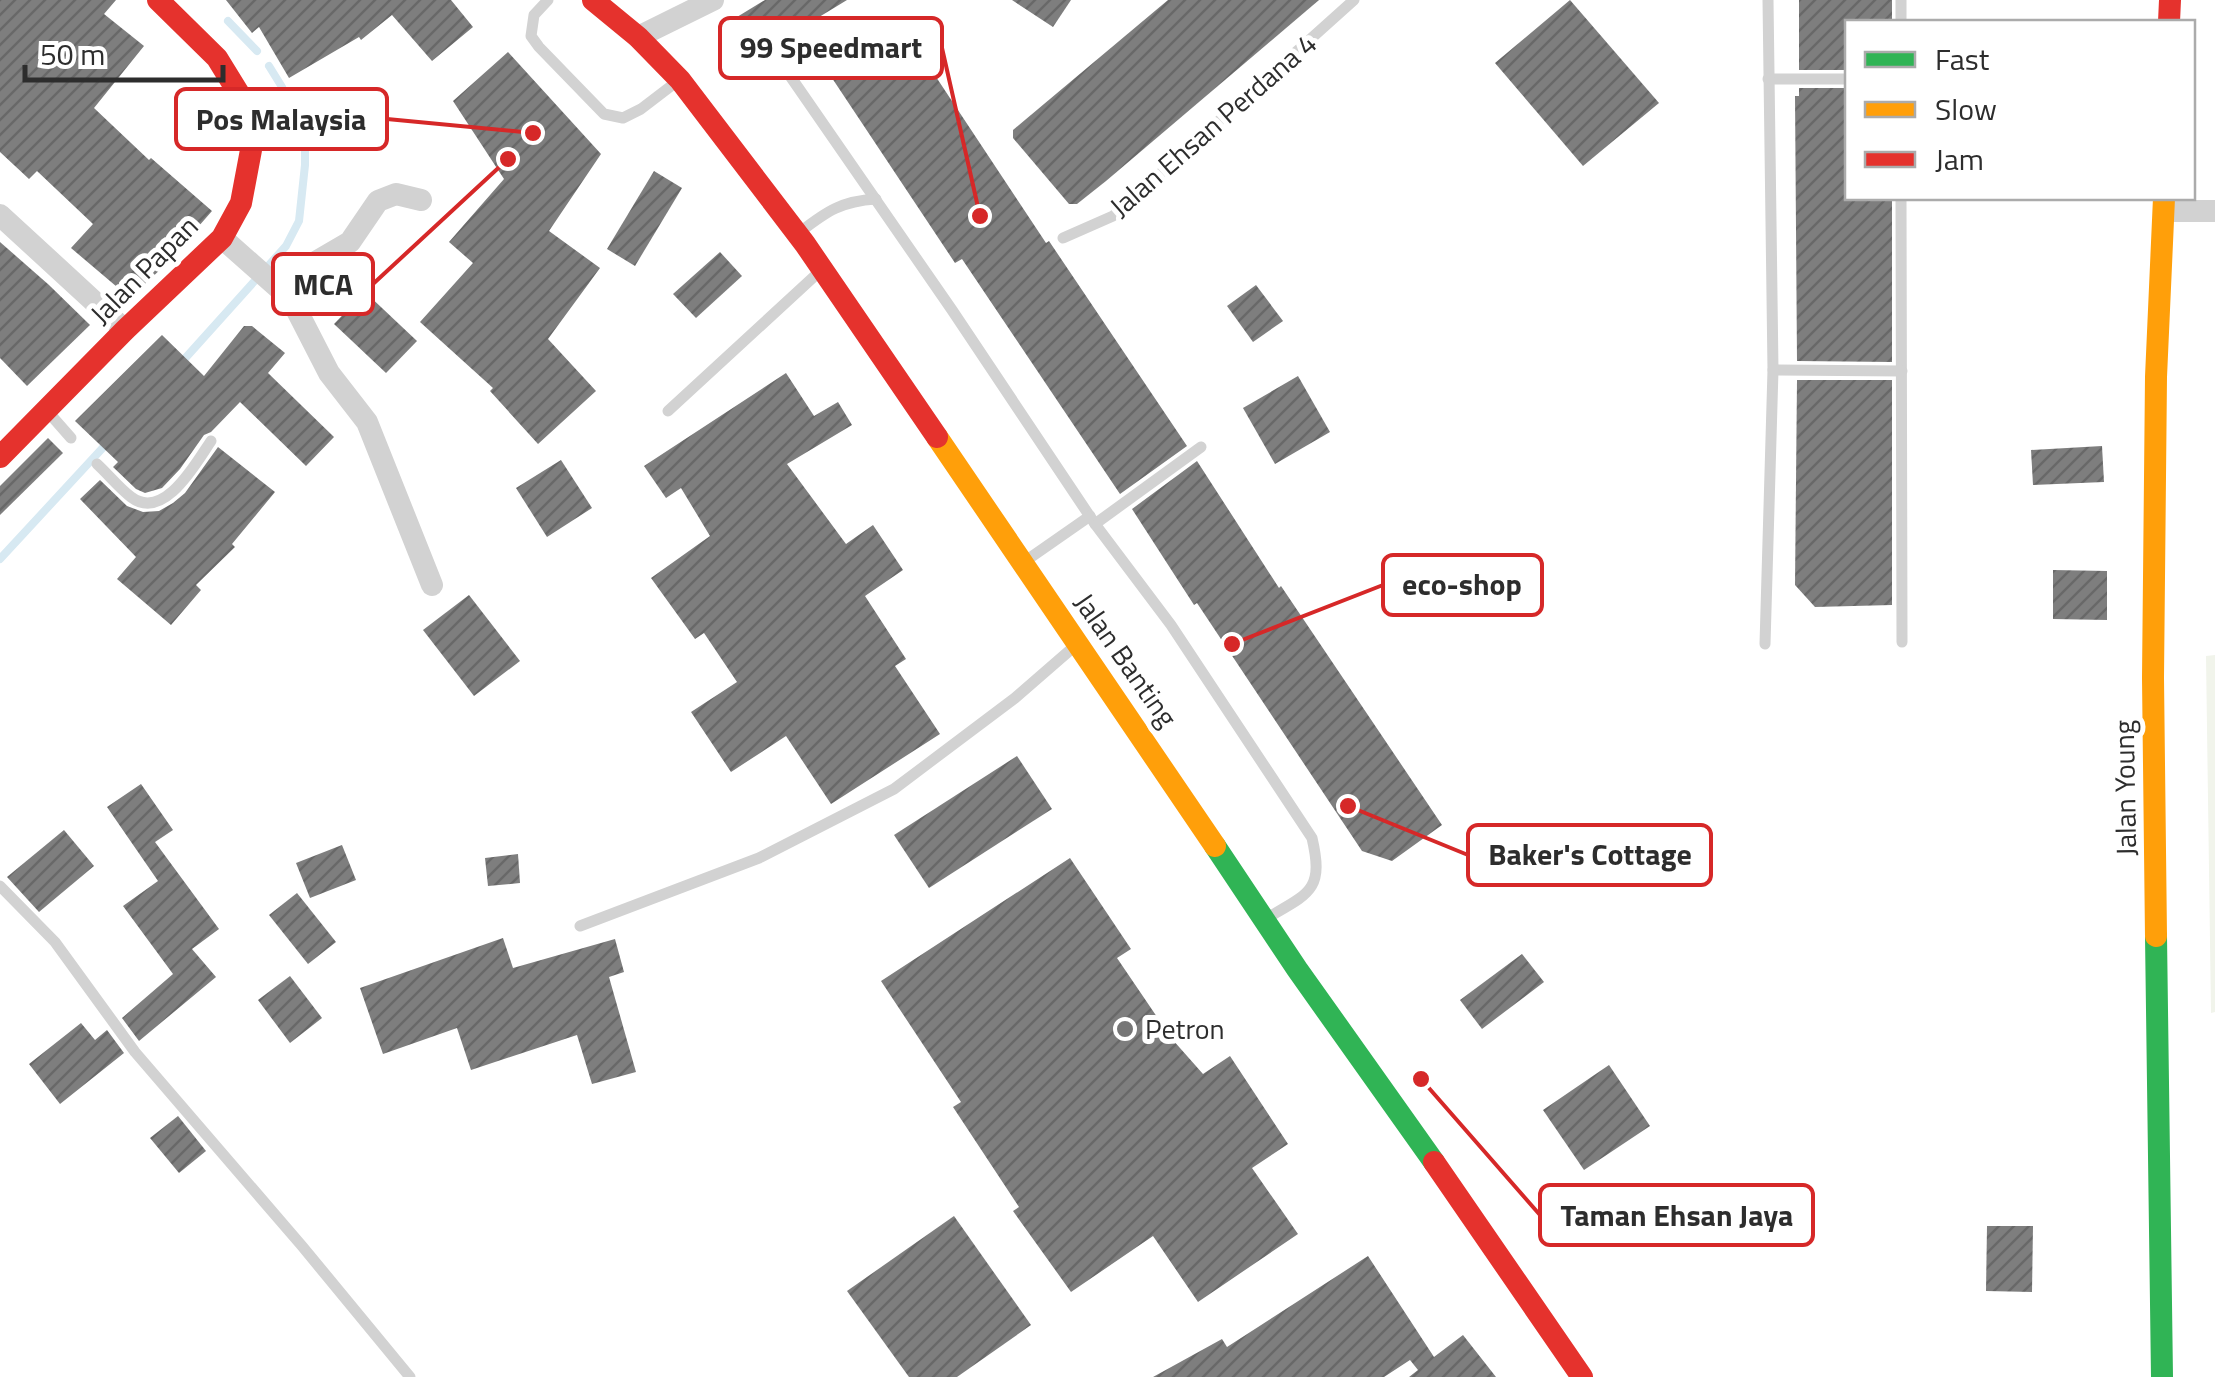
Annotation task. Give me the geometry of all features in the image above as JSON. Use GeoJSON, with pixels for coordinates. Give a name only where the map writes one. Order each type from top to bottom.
{"type":"FeatureCollection","features":[{"type":"Feature","properties":{"kind":"main road","name":"Jalan Papan"},"geometry":{"type":"LineString","coordinates":[[0,457],[222,238],[240,203],[251,150],[240,98],[217,58],[158,0]]}},
{"type":"Feature","properties":{"kind":"main road","name":"Jalan Banting"},"geometry":{"type":"LineString","coordinates":[[594,0],[680,80],[797,234],[1264,920],[1582,1377]]}},
{"type":"Feature","properties":{"kind":"main road","name":"Jalan Young"},"geometry":{"type":"LineString","coordinates":[[2162,1377],[2153,678],[2156,377],[2164,204]]}},
{"type":"Feature","properties":{"kind":"street"},"geometry":{"type":"LineString","coordinates":[[638,37],[714,0]]}},
{"type":"Feature","properties":{"kind":"street"},"geometry":{"type":"LineString","coordinates":[[283,291],[314,263],[350,242],[378,201],[396,194],[421,200]]}},
{"type":"Feature","properties":{"kind":"street"},"geometry":{"type":"LineString","coordinates":[[2164,204],[2215,211]]}},
{"type":"Feature","properties":{"kind":"street"},"geometry":{"type":"LineString","coordinates":[[0,215],[126,330]]}},
{"type":"Feature","properties":{"kind":"street"},"geometry":{"type":"LineString","coordinates":[[222,238],[283,291],[328,372],[366,422],[432,586]]}},
{"type":"Feature","properties":{"kind":"lane"},"geometry":{"type":"LineString","coordinates":[[548,0],[534,15],[531,36],[604,114],[623,118],[642,109],[680,80]]}},
{"type":"Feature","properties":{"kind":"lane","name":"Jalan Ehsan Perdana 4"},"geometry":{"type":"LineString","coordinates":[[1064,238],[1113,216],[1354,0]]}},
{"type":"Feature","properties":{"kind":"lane"},"geometry":{"type":"LineString","coordinates":[[1766,644],[1773,370],[1768,0]]}},
{"type":"Feature","properties":{"kind":"lane"},"geometry":{"type":"LineString","coordinates":[[788,73],[1093,520],[1171,625],[1312,838],[1318,864],[1314,884],[1264,920]]}},
{"type":"Feature","properties":{"kind":"lane"},"geometry":{"type":"LineString","coordinates":[[1768,79],[1845,79]]}},
{"type":"Feature","properties":{"kind":"lane"},"geometry":{"type":"LineString","coordinates":[[797,234],[826,211],[853,200],[876,199]]}},
{"type":"Feature","properties":{"kind":"lane"},"geometry":{"type":"LineString","coordinates":[[1901,200],[1902,642]]}},
{"type":"Feature","properties":{"kind":"lane"},"geometry":{"type":"LineString","coordinates":[[668,411],[822,270]]}},
{"type":"Feature","properties":{"kind":"lane"},"geometry":{"type":"LineString","coordinates":[[1773,370],[1902,371]]}},
{"type":"Feature","properties":{"kind":"lane"},"geometry":{"type":"LineString","coordinates":[[46,410],[71,438]]}},
{"type":"Feature","properties":{"kind":"lane"},"geometry":{"type":"LineString","coordinates":[[98,464],[133,499],[146,503],[160,501],[181,484],[211,441]]}},
{"type":"Feature","properties":{"kind":"lane"},"geometry":{"type":"LineString","coordinates":[[1023,563],[1201,447]]}},
{"type":"Feature","properties":{"kind":"lane"},"geometry":{"type":"LineString","coordinates":[[580,926],[759,858],[894,789],[1015,698],[1078,644]]}},
{"type":"Feature","properties":{"kind":"lane"},"geometry":{"type":"LineString","coordinates":[[0,886],[54,942],[135,1052],[410,1377]]}},
{"type":"Feature","properties":{"kind":"shaded area"},"geometry":{"type":"Polygon","coordinates":[[[2215,655],[2215,1012],[2211,1013],[2206,656],[2215,655]]]}},
{"type":"Feature","properties":{"kind":"building"},"geometry":{"type":"Polygon","coordinates":[[[0,0],[116,0],[104,14],[144,46],[94,108],[149,160],[212,211],[130,298],[71,248],[93,224],[37,171],[29,179],[0,152],[0,0]]]}},
{"type":"Feature","properties":{"kind":"building"},"geometry":{"type":"Polygon","coordinates":[[[226,0],[451,0],[473,27],[432,61],[392,15],[361,40],[359,37],[289,78],[259,27],[252,33],[226,0]]]}},
{"type":"Feature","properties":{"kind":"building"},"geometry":{"type":"Polygon","coordinates":[[[765,0],[847,0],[760,53],[737,17],[765,0]]]}},
{"type":"Feature","properties":{"kind":"building"},"geometry":{"type":"Polygon","coordinates":[[[1012,0],[1071,0],[1053,27],[1012,0]]]}},
{"type":"Feature","properties":{"kind":"building"},"geometry":{"type":"Polygon","coordinates":[[[1168,0],[1319,0],[1106,181],[1077,204],[1069,204],[1013,138],[1013,130],[1168,0]]]}},
{"type":"Feature","properties":{"kind":"building"},"geometry":{"type":"Polygon","coordinates":[[[1570,0],[1659,103],[1583,166],[1495,63],[1570,0]]]}},
{"type":"Feature","properties":{"kind":"building"},"geometry":{"type":"Polygon","coordinates":[[[1799,0],[1892,0],[1892,20],[1845,20],[1845,70],[1799,70],[1799,0]]]}},
{"type":"Feature","properties":{"kind":"building"},"geometry":{"type":"Polygon","coordinates":[[[897,18],[1187,446],[1120,494],[962,259],[955,263],[824,66],[897,18]]]}},
{"type":"Feature","properties":{"kind":"building"},"geometry":{"type":"Polygon","coordinates":[[[508,52],[601,154],[549,231],[600,268],[548,339],[596,391],[538,444],[490,391],[493,388],[420,322],[473,263],[449,242],[504,179],[453,101],[508,52]]]}},
{"type":"Feature","properties":{"kind":"building"},"geometry":{"type":"Polygon","coordinates":[[[1799,88],[1845,88],[1845,200],[1892,200],[1892,362],[1797,361],[1795,96],[1799,96],[1799,88]]]}},
{"type":"Feature","properties":{"kind":"building"},"geometry":{"type":"Polygon","coordinates":[[[654,171],[682,188],[635,266],[607,249],[654,171]]]}},
{"type":"Feature","properties":{"kind":"building"},"geometry":{"type":"Polygon","coordinates":[[[0,242],[90,325],[27,386],[0,358],[0,242]]]}},
{"type":"Feature","properties":{"kind":"building"},"geometry":{"type":"Polygon","coordinates":[[[720,252],[742,276],[696,318],[673,294],[720,252]]]}},
{"type":"Feature","properties":{"kind":"building"},"geometry":{"type":"Polygon","coordinates":[[[1256,285],[1283,321],[1253,342],[1227,306],[1256,285]]]}},
{"type":"Feature","properties":{"kind":"building"},"geometry":{"type":"Polygon","coordinates":[[[365,292],[417,341],[386,373],[334,324],[365,292]]]}},
{"type":"Feature","properties":{"kind":"building"},"geometry":{"type":"Polygon","coordinates":[[[244,326],[252,326],[285,353],[268,373],[334,437],[306,466],[240,402],[204,435],[162,488],[145,493],[136,489],[113,467],[118,462],[75,421],[162,335],[204,376],[244,326]]]}},
{"type":"Feature","properties":{"kind":"building"},"geometry":{"type":"Polygon","coordinates":[[[786,373],[814,416],[838,402],[852,425],[787,464],[846,544],[873,525],[903,570],[865,596],[906,659],[895,666],[940,734],[831,804],[786,736],[731,772],[691,712],[737,682],[704,633],[695,639],[651,578],[710,536],[681,488],[666,498],[644,466],[786,373]]]}},
{"type":"Feature","properties":{"kind":"building"},"geometry":{"type":"Polygon","coordinates":[[[1298,376],[1330,432],[1275,464],[1243,408],[1298,376]]]}},
{"type":"Feature","properties":{"kind":"building"},"geometry":{"type":"Polygon","coordinates":[[[1797,380],[1892,380],[1892,605],[1815,607],[1795,585],[1797,380]]]}},
{"type":"Feature","properties":{"kind":"building"},"geometry":{"type":"Polygon","coordinates":[[[48,438],[63,453],[0,515],[0,486],[48,438]]]}},
{"type":"Feature","properties":{"kind":"building"},"geometry":{"type":"Polygon","coordinates":[[[2102,446],[2104,482],[2033,485],[2031,450],[2102,446]]]}},
{"type":"Feature","properties":{"kind":"building"},"geometry":{"type":"Polygon","coordinates":[[[218,447],[275,492],[232,544],[235,547],[196,585],[201,590],[171,625],[117,579],[136,557],[80,499],[100,480],[127,506],[143,512],[159,511],[185,493],[218,447]]]}},
{"type":"Feature","properties":{"kind":"building"},"geometry":{"type":"Polygon","coordinates":[[[561,460],[592,508],[547,537],[516,488],[561,460]]]}},
{"type":"Feature","properties":{"kind":"building"},"geometry":{"type":"Polygon","coordinates":[[[1197,461],[1442,825],[1392,861],[1362,851],[1132,509],[1197,461]]]}},
{"type":"Feature","properties":{"kind":"building"},"geometry":{"type":"Polygon","coordinates":[[[2053,570],[2107,571],[2107,620],[2053,619],[2053,570]]]}},
{"type":"Feature","properties":{"kind":"building"},"geometry":{"type":"Polygon","coordinates":[[[469,595],[520,661],[474,696],[423,630],[469,595]]]}},
{"type":"Feature","properties":{"kind":"building"},"geometry":{"type":"Polygon","coordinates":[[[1017,756],[1052,809],[929,888],[894,835],[1017,756]]]}},
{"type":"Feature","properties":{"kind":"building"},"geometry":{"type":"Polygon","coordinates":[[[141,784],[173,830],[155,842],[219,929],[192,949],[216,977],[139,1041],[122,1018],[173,974],[123,906],[158,881],[107,807],[141,784]]]}},
{"type":"Feature","properties":{"kind":"building"},"geometry":{"type":"Polygon","coordinates":[[[64,830],[94,866],[39,912],[7,877],[64,830]]]}},
{"type":"Feature","properties":{"kind":"building"},"geometry":{"type":"Polygon","coordinates":[[[342,845],[356,880],[310,898],[296,863],[342,845]]]}},
{"type":"Feature","properties":{"kind":"building"},"geometry":{"type":"Polygon","coordinates":[[[518,854],[520,883],[488,886],[485,858],[518,854]]]}},
{"type":"Feature","properties":{"kind":"building"},"geometry":{"type":"Polygon","coordinates":[[[1070,858],[1131,949],[1117,958],[1172,1039],[1203,1074],[1230,1056],[1288,1144],[1252,1168],[1298,1234],[1198,1302],[1153,1236],[1071,1292],[1013,1211],[1019,1207],[953,1107],[961,1102],[881,981],[1070,858]]]}},
{"type":"Feature","properties":{"kind":"building"},"geometry":{"type":"Polygon","coordinates":[[[297,893],[336,942],[308,964],[269,915],[297,893]]]}},
{"type":"Feature","properties":{"kind":"building"},"geometry":{"type":"Polygon","coordinates":[[[503,938],[513,968],[615,939],[624,972],[609,977],[636,1072],[592,1084],[577,1035],[471,1070],[457,1028],[383,1054],[360,988],[503,938]]]}},
{"type":"Feature","properties":{"kind":"building"},"geometry":{"type":"Polygon","coordinates":[[[1522,954],[1544,982],[1482,1029],[1460,1000],[1522,954]]]}},
{"type":"Feature","properties":{"kind":"building"},"geometry":{"type":"Polygon","coordinates":[[[290,976],[322,1018],[290,1043],[258,1000],[290,976]]]}},
{"type":"Feature","properties":{"kind":"building"},"geometry":{"type":"Polygon","coordinates":[[[81,1023],[95,1040],[107,1030],[124,1053],[60,1104],[29,1064],[81,1023]]]}},
{"type":"Feature","properties":{"kind":"building"},"geometry":{"type":"Polygon","coordinates":[[[1609,1065],[1650,1126],[1584,1170],[1543,1110],[1609,1065]]]}},
{"type":"Feature","properties":{"kind":"building"},"geometry":{"type":"Polygon","coordinates":[[[178,1116],[206,1151],[179,1173],[150,1138],[178,1116]]]}},
{"type":"Feature","properties":{"kind":"building"},"geometry":{"type":"Polygon","coordinates":[[[954,1216],[1031,1325],[957,1377],[909,1377],[847,1291],[954,1216]]]}},
{"type":"Feature","properties":{"kind":"building"},"geometry":{"type":"Polygon","coordinates":[[[1987,1226],[2033,1226],[2032,1292],[1986,1291],[1987,1226]]]}},
{"type":"Feature","properties":{"kind":"building"},"geometry":{"type":"Polygon","coordinates":[[[1368,1256],[1434,1357],[1463,1335],[1496,1377],[1409,1377],[1418,1370],[1410,1360],[1384,1377],[1153,1377],[1222,1339],[1227,1347],[1368,1256]]]}},
{"type":"Feature","properties":{"kind":"waterway"},"geometry":{"type":"LineString","coordinates":[[228,21],[257,51]]}},
{"type":"Feature","properties":{"kind":"waterway"},"geometry":{"type":"LineString","coordinates":[[180,364],[286,246],[299,221],[305,140],[269,66]]}},
{"type":"Feature","properties":{"kind":"waterway"},"geometry":{"type":"LineString","coordinates":[[0,559],[110,440]]}},
{"type":"Feature","properties":{"kind":"traffic: fast"},"geometry":{"type":"LineString","coordinates":[[1215,846],[1434,1162]]}},
{"type":"Feature","properties":{"kind":"traffic: fast"},"geometry":{"type":"LineString","coordinates":[[2156,936],[2162,1377]]}},
{"type":"Feature","properties":{"kind":"traffic: slow"},"geometry":{"type":"LineString","coordinates":[[2156,936],[2156,377],[2164,200]]}},
{"type":"Feature","properties":{"kind":"traffic: slow"},"geometry":{"type":"LineString","coordinates":[[937,437],[1215,846]]}},
{"type":"Feature","properties":{"kind":"traffic: jam"},"geometry":{"type":"LineString","coordinates":[[0,457],[222,238],[241,203],[251,150],[241,97],[217,58],[158,0]]}},
{"type":"Feature","properties":{"kind":"traffic: jam"},"geometry":{"type":"LineString","coordinates":[[593,0],[638,37],[680,80],[805,244],[937,437]]}},
{"type":"Feature","properties":{"kind":"traffic: jam"},"geometry":{"type":"LineString","coordinates":[[2169,20],[2170,0]]}},
{"type":"Feature","properties":{"kind":"traffic: jam"},"geometry":{"type":"LineString","coordinates":[[1434,1162],[1582,1377]]}},
{"type":"Feature","properties":{"kind":"place","name":"Pos Malaysia"},"geometry":{"type":"Point","coordinates":[533,133]}},
{"type":"Feature","properties":{"kind":"place","name":"MCA"},"geometry":{"type":"Point","coordinates":[508,159]}},
{"type":"Feature","properties":{"kind":"place","name":"99 Speedmart"},"geometry":{"type":"Point","coordinates":[980,216]}},
{"type":"Feature","properties":{"kind":"place","name":"eco-shop"},"geometry":{"type":"Point","coordinates":[1232,644]}},
{"type":"Feature","properties":{"kind":"place","name":"Baker's Cottage"},"geometry":{"type":"Point","coordinates":[1348,806]}},
{"type":"Feature","properties":{"kind":"place","name":"Petron"},"geometry":{"type":"Point","coordinates":[1125,1029]}},
{"type":"Feature","properties":{"kind":"place","name":"Taman Ehsan Jaya"},"geometry":{"type":"Point","coordinates":[1421,1079]}}]}
